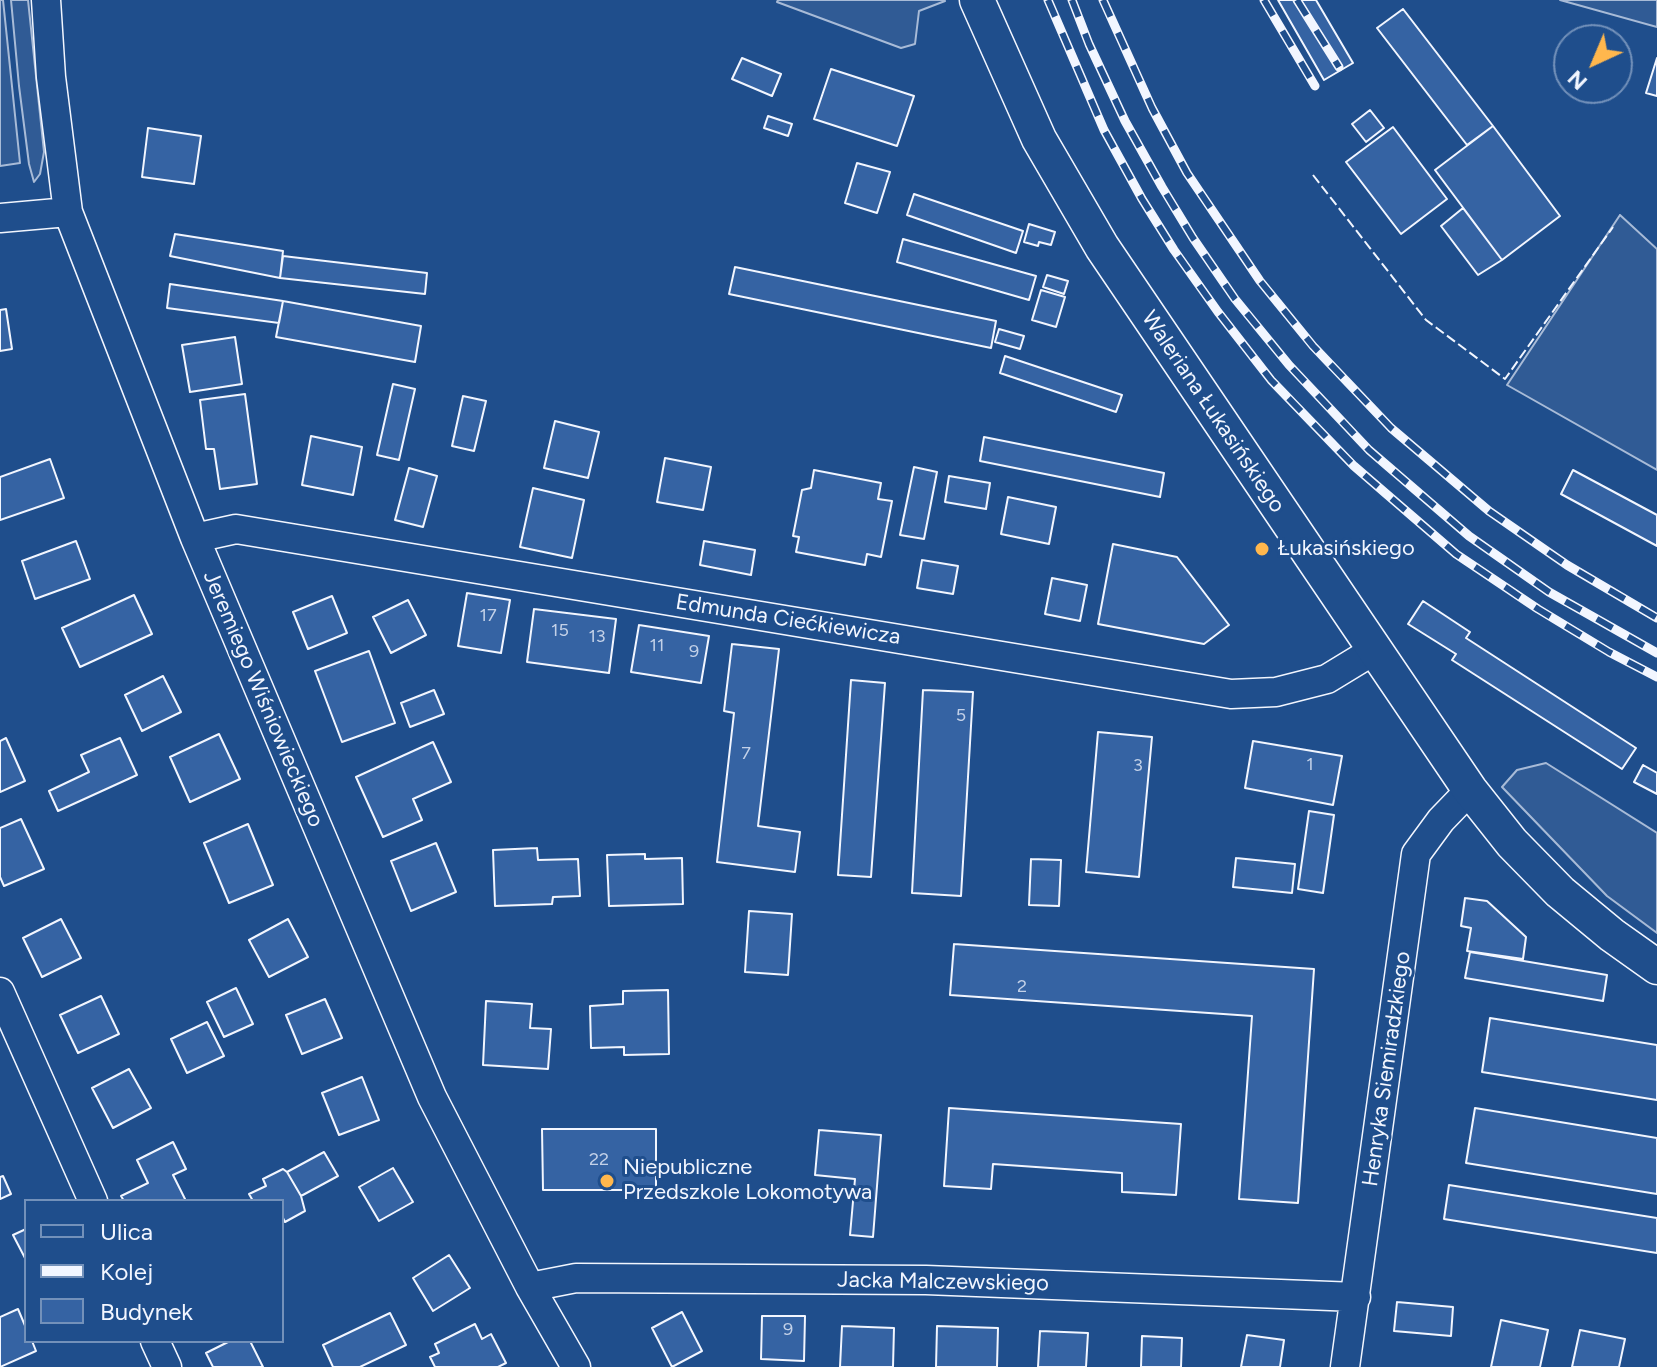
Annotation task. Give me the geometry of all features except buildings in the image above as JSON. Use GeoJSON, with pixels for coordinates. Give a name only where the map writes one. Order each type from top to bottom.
{"type":"FeatureCollection","features":[{"type":"Feature","properties":{"kind":"street","name":"Jeremiego Wiśniowieckiego"},"geometry":{"type":"LineString","coordinates":[[46,0],[51,77],[68,212],[195,538],[432,1097],[530,1287],[576,1367]]}},
{"type":"Feature","properties":{"kind":"street","name":"Waleriana Łukasińskiego"},"geometry":{"type":"LineString","coordinates":[[977,0],[1039,139],[1102,247],[1470,790],[1512,843],[1560,892],[1657,967]]}},
{"type":"Feature","properties":{"kind":"street"},"geometry":{"type":"LineString","coordinates":[[0,218],[68,212]]}},
{"type":"Feature","properties":{"kind":"street","name":"Edmunda Ciećkiewicza"},"geometry":{"type":"LineString","coordinates":[[195,538],[236,529],[1231,694],[1276,692],[1327,679],[1373,651]]}},
{"type":"Feature","properties":{"kind":"street","name":"Henryka Siemiradzkiego"},"geometry":{"type":"LineString","coordinates":[[1345,1367],[1416,854],[1441,820],[1470,790]]}},
{"type":"Feature","properties":{"kind":"street"},"geometry":{"type":"LineString","coordinates":[[1,1000],[92,1199]]}},
{"type":"Feature","properties":{"kind":"street","name":"Jacka Malczewskiego"},"geometry":{"type":"LineString","coordinates":[[530,1287],[576,1278],[926,1280],[1356,1297]]}},
{"type":"Feature","properties":{"kind":"street"},"geometry":{"type":"LineString","coordinates":[[156,1343],[167,1367]]}},
{"type":"Feature","properties":{"kind":"shaded area"},"geometry":{"type":"Polygon","coordinates":[[[0,0],[3,0],[20,163],[0,166],[0,0]]]}},
{"type":"Feature","properties":{"kind":"shaded area"},"geometry":{"type":"Polygon","coordinates":[[[11,0],[28,0],[44,152],[40,174],[34,182],[19,86],[11,0]]]}},
{"type":"Feature","properties":{"kind":"shaded area"},"geometry":{"type":"Polygon","coordinates":[[[778,0],[945,1],[919,11],[915,44],[901,48],[778,0]]]}},
{"type":"Feature","properties":{"kind":"shaded area"},"geometry":{"type":"Polygon","coordinates":[[[1560,0],[1657,0],[1657,27],[1560,0]]]}},
{"type":"Feature","properties":{"kind":"shaded area"},"geometry":{"type":"Polygon","coordinates":[[[1620,215],[1657,249],[1657,470],[1507,385],[1620,215]]]}},
{"type":"Feature","properties":{"kind":"shaded area"},"geometry":{"type":"Polygon","coordinates":[[[1546,763],[1657,833],[1657,933],[1607,896],[1502,787],[1517,770],[1546,763]]]}},
{"type":"Feature","properties":{"kind":"railway"},"geometry":{"type":"LineString","coordinates":[[1048,0],[1104,130],[1142,199],[1218,312],[1271,380],[1354,466],[1456,554],[1538,609],[1657,677]]}},
{"type":"Feature","properties":{"kind":"railway"},"geometry":{"type":"LineString","coordinates":[[1072,0],[1125,121],[1162,187],[1235,299],[1289,365],[1369,450],[1469,536],[1549,592],[1657,653]]}},
{"type":"Feature","properties":{"kind":"railway"},"geometry":{"type":"LineString","coordinates":[[1103,0],[1152,108],[1187,173],[1260,281],[1313,346],[1391,428],[1489,511],[1567,565],[1657,618]]}},
{"type":"Feature","properties":{"kind":"railway"},"geometry":{"type":"LineString","coordinates":[[1264,0],[1315,86]]}},
{"type":"Feature","properties":{"kind":"railway"},"geometry":{"type":"LineString","coordinates":[[1297,0],[1339,67]]}},
{"type":"Feature","properties":{"kind":"fence"},"geometry":{"type":"LineString","coordinates":[[1313,175],[1426,320],[1505,379],[1613,227]]}},
{"type":"Feature","properties":{"kind":"place","name":"Łukasińskiego"},"geometry":{"type":"Point","coordinates":[1262,549]}},
{"type":"Feature","properties":{"kind":"place","name":"Niepubliczne Przedszkole Lokomotywa"},"geometry":{"type":"Point","coordinates":[607,1181]}}]}
